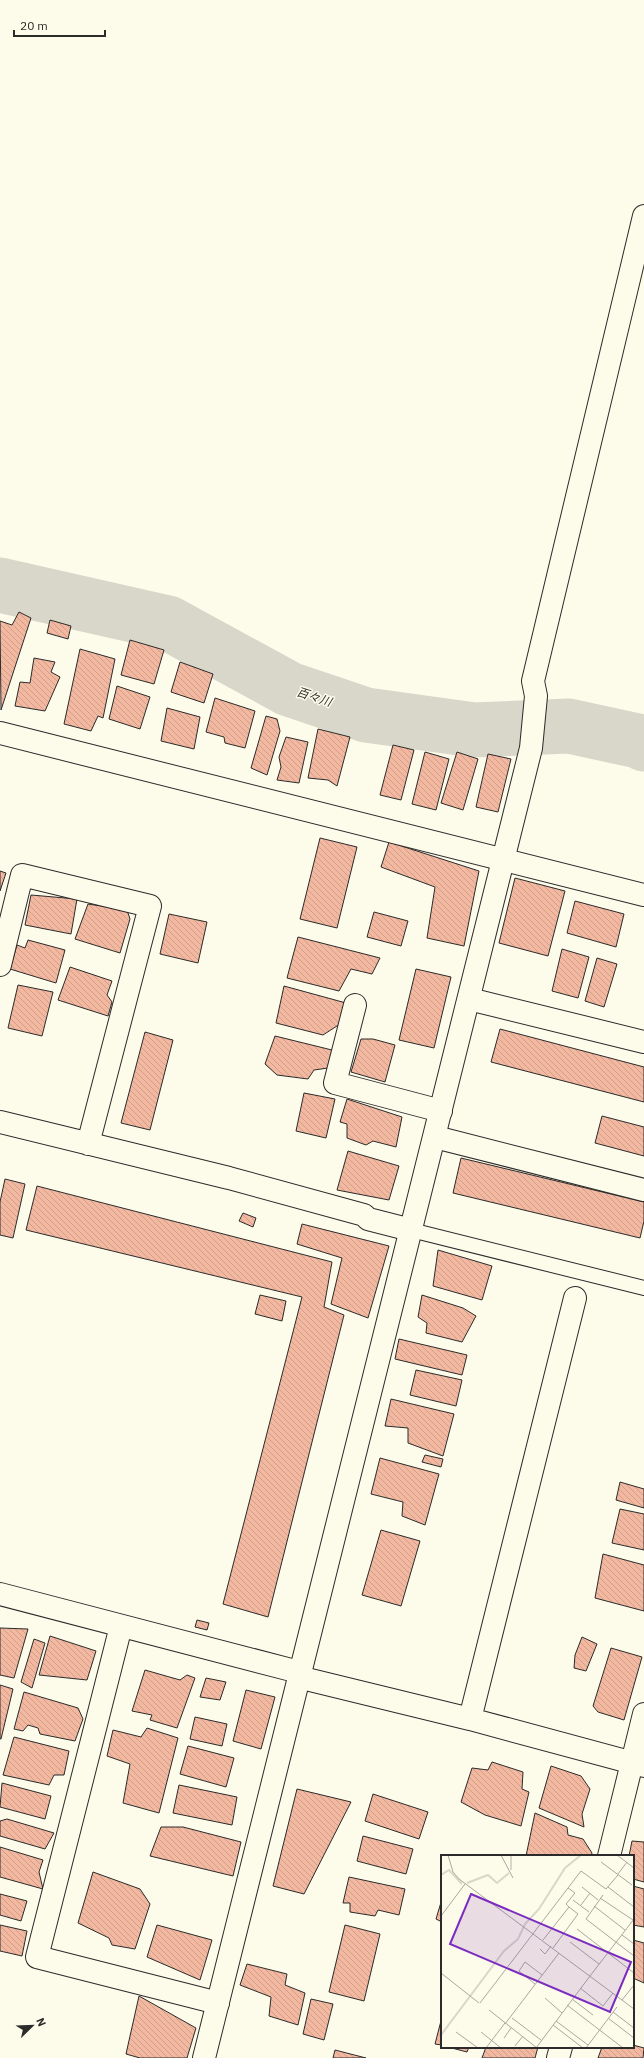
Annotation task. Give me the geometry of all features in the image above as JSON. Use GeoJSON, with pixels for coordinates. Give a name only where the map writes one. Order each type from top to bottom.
{"type":"FeatureCollection","features":[{"type":"Feature","properties":{"kind":"street"},"geometry":{"type":"LineString","coordinates":[[204,2058],[299,1674],[435,1137],[502,858],[531,748],[536,696],[533,681],[644,216]]}},
{"type":"Feature","properties":{"kind":"street"},"geometry":{"type":"LineString","coordinates":[[0,733],[502,858],[644,895]]}},
{"type":"Feature","properties":{"kind":"street"},"geometry":{"type":"LineString","coordinates":[[0,965],[22,875],[150,906],[88,1144]]}},
{"type":"Feature","properties":{"kind":"street"},"geometry":{"type":"LineString","coordinates":[[469,999],[644,1042]]}},
{"type":"Feature","properties":{"kind":"street"},"geometry":{"type":"LineString","coordinates":[[355,1005],[336,1084],[441,1110]]}},
{"type":"Feature","properties":{"kind":"street"},"geometry":{"type":"LineString","coordinates":[[0,1122],[229,1178],[364,1215],[368,1219],[411,1230]]}},
{"type":"Feature","properties":{"kind":"street"},"geometry":{"type":"LineString","coordinates":[[435,1137],[644,1190]]}},
{"type":"Feature","properties":{"kind":"street"},"geometry":{"type":"LineString","coordinates":[[470,1719],[575,1298]]}},
{"type":"Feature","properties":{"kind":"street"},"geometry":{"type":"LineString","coordinates":[[0,1594],[638,1764]]}},
{"type":"Feature","properties":{"kind":"street"},"geometry":{"type":"LineString","coordinates":[[121,1626],[37,1957],[218,2003]]}},
{"type":"Feature","properties":{"kind":"street"},"geometry":{"type":"LineString","coordinates":[[609,1855],[638,1764],[644,1714]]}},
{"type":"Feature","properties":{"kind":"street"},"geometry":{"type":"LineString","coordinates":[[558,2058],[561,2048]]}},
{"type":"Feature","properties":{"kind":"lane"},"geometry":{"type":"LineString","coordinates":[[411,1230],[644,1288]]}},
{"type":"Feature","properties":{"kind":"building"},"geometry":{"type":"Polygon","coordinates":[[[19,612],[31,618],[1,710],[0,621],[12,625],[19,612]]]}},
{"type":"Feature","properties":{"kind":"building"},"geometry":{"type":"Polygon","coordinates":[[[50,620],[71,626],[68,639],[47,633],[50,620]]]}},
{"type":"Feature","properties":{"kind":"building"},"geometry":{"type":"Polygon","coordinates":[[[130,640],[164,650],[154,684],[121,675],[130,640]]]}},
{"type":"Feature","properties":{"kind":"building"},"geometry":{"type":"Polygon","coordinates":[[[80,649],[115,659],[103,718],[98,716],[91,731],[64,724],[80,649]]]}},
{"type":"Feature","properties":{"kind":"building"},"geometry":{"type":"Polygon","coordinates":[[[34,658],[55,662],[51,672],[60,677],[45,711],[15,706],[20,682],[30,683],[34,658]]]}},
{"type":"Feature","properties":{"kind":"building"},"geometry":{"type":"Polygon","coordinates":[[[180,662],[213,674],[204,703],[171,692],[180,662]]]}},
{"type":"Feature","properties":{"kind":"building"},"geometry":{"type":"Polygon","coordinates":[[[117,686],[150,697],[140,729],[109,719],[117,686]]]}},
{"type":"Feature","properties":{"kind":"building"},"geometry":{"type":"Polygon","coordinates":[[[215,698],[255,711],[245,748],[225,743],[224,737],[206,732],[215,698]]]}},
{"type":"Feature","properties":{"kind":"building"},"geometry":{"type":"Polygon","coordinates":[[[167,708],[200,717],[194,749],[161,741],[167,708]]]}},
{"type":"Feature","properties":{"kind":"building"},"geometry":{"type":"Polygon","coordinates":[[[266,716],[277,719],[280,731],[267,775],[251,768],[266,716]]]}},
{"type":"Feature","properties":{"kind":"building"},"geometry":{"type":"Polygon","coordinates":[[[318,729],[350,737],[337,786],[328,780],[308,778],[318,729]]]}},
{"type":"Feature","properties":{"kind":"building"},"geometry":{"type":"Polygon","coordinates":[[[286,737],[308,742],[299,783],[277,780],[281,767],[279,757],[286,737]]]}},
{"type":"Feature","properties":{"kind":"building"},"geometry":{"type":"Polygon","coordinates":[[[393,745],[414,750],[401,800],[380,795],[393,745]]]}},
{"type":"Feature","properties":{"kind":"building"},"geometry":{"type":"Polygon","coordinates":[[[425,752],[449,759],[436,810],[412,804],[425,752]]]}},
{"type":"Feature","properties":{"kind":"building"},"geometry":{"type":"Polygon","coordinates":[[[457,752],[478,759],[463,810],[441,803],[457,752]]]}},
{"type":"Feature","properties":{"kind":"building"},"geometry":{"type":"Polygon","coordinates":[[[488,754],[511,759],[498,812],[476,807],[488,754]]]}},
{"type":"Feature","properties":{"kind":"building"},"geometry":{"type":"Polygon","coordinates":[[[320,838],[357,847],[337,928],[300,919],[320,838]]]}},
{"type":"Feature","properties":{"kind":"building"},"geometry":{"type":"Polygon","coordinates":[[[389,842],[479,871],[464,946],[427,938],[435,887],[381,867],[389,842]]]}},
{"type":"Feature","properties":{"kind":"building"},"geometry":{"type":"Polygon","coordinates":[[[0,871],[6,873],[0,891],[0,871]]]}},
{"type":"Feature","properties":{"kind":"building"},"geometry":{"type":"Polygon","coordinates":[[[515,878],[565,891],[548,956],[499,943],[515,878]]]}},
{"type":"Feature","properties":{"kind":"building"},"geometry":{"type":"Polygon","coordinates":[[[31,895],[77,899],[71,934],[25,925],[31,895]]]}},
{"type":"Feature","properties":{"kind":"building"},"geometry":{"type":"Polygon","coordinates":[[[575,901],[624,914],[616,947],[567,933],[575,901]]]}},
{"type":"Feature","properties":{"kind":"building"},"geometry":{"type":"Polygon","coordinates":[[[88,904],[127,910],[130,919],[120,953],[75,939],[88,904]]]}},
{"type":"Feature","properties":{"kind":"building"},"geometry":{"type":"Polygon","coordinates":[[[374,912],[408,921],[401,946],[367,937],[374,912]]]}},
{"type":"Feature","properties":{"kind":"building"},"geometry":{"type":"Polygon","coordinates":[[[169,914],[207,922],[198,963],[160,954],[169,914]]]}},
{"type":"Feature","properties":{"kind":"building"},"geometry":{"type":"Polygon","coordinates":[[[298,937],[380,958],[372,974],[351,969],[339,991],[287,978],[298,937]]]}},
{"type":"Feature","properties":{"kind":"building"},"geometry":{"type":"Polygon","coordinates":[[[28,940],[65,950],[56,983],[10,969],[17,945],[25,948],[28,940]]]}},
{"type":"Feature","properties":{"kind":"building"},"geometry":{"type":"Polygon","coordinates":[[[562,949],[589,957],[578,998],[552,991],[562,949]]]}},
{"type":"Feature","properties":{"kind":"building"},"geometry":{"type":"Polygon","coordinates":[[[597,958],[617,964],[604,1007],[585,1001],[597,958]]]}},
{"type":"Feature","properties":{"kind":"building"},"geometry":{"type":"Polygon","coordinates":[[[70,967],[112,981],[107,995],[112,1002],[108,1016],[58,1000],[70,967]]]}},
{"type":"Feature","properties":{"kind":"building"},"geometry":{"type":"Polygon","coordinates":[[[416,969],[451,977],[434,1048],[399,1040],[416,969]]]}},
{"type":"Feature","properties":{"kind":"building"},"geometry":{"type":"Polygon","coordinates":[[[18,985],[53,992],[42,1036],[8,1028],[18,985]]]}},
{"type":"Feature","properties":{"kind":"building"},"geometry":{"type":"Polygon","coordinates":[[[284,986],[346,1003],[340,1024],[323,1035],[276,1023],[284,986]]]}},
{"type":"Feature","properties":{"kind":"building"},"geometry":{"type":"Polygon","coordinates":[[[500,1029],[644,1067],[644,1102],[491,1062],[500,1029]]]}},
{"type":"Feature","properties":{"kind":"building"},"geometry":{"type":"Polygon","coordinates":[[[145,1032],[173,1040],[150,1130],[121,1123],[145,1032]]]}},
{"type":"Feature","properties":{"kind":"building"},"geometry":{"type":"Polygon","coordinates":[[[275,1036],[332,1050],[328,1068],[314,1070],[308,1079],[277,1075],[265,1064],[275,1036]]]}},
{"type":"Feature","properties":{"kind":"building"},"geometry":{"type":"Polygon","coordinates":[[[361,1039],[373,1039],[395,1045],[385,1082],[351,1072],[361,1039]]]}},
{"type":"Feature","properties":{"kind":"building"},"geometry":{"type":"Polygon","coordinates":[[[304,1093],[335,1099],[326,1138],[296,1131],[304,1093]]]}},
{"type":"Feature","properties":{"kind":"building"},"geometry":{"type":"Polygon","coordinates":[[[347,1099],[402,1117],[396,1147],[373,1141],[366,1145],[347,1138],[347,1124],[340,1122],[347,1099]]]}},
{"type":"Feature","properties":{"kind":"building"},"geometry":{"type":"Polygon","coordinates":[[[602,1116],[644,1127],[644,1156],[595,1143],[602,1116]]]}},
{"type":"Feature","properties":{"kind":"building"},"geometry":{"type":"Polygon","coordinates":[[[348,1151],[399,1166],[389,1200],[337,1190],[348,1151]]]}},
{"type":"Feature","properties":{"kind":"building"},"geometry":{"type":"Polygon","coordinates":[[[461,1158],[644,1202],[644,1221],[640,1238],[453,1193],[461,1158]]]}},
{"type":"Feature","properties":{"kind":"building"},"geometry":{"type":"Polygon","coordinates":[[[5,1179],[25,1184],[13,1238],[0,1235],[0,1202],[5,1179]]]}},
{"type":"Feature","properties":{"kind":"building"},"geometry":{"type":"Polygon","coordinates":[[[37,1186],[332,1262],[324,1307],[344,1315],[268,1617],[223,1604],[302,1297],[26,1230],[37,1186]]]}},
{"type":"Feature","properties":{"kind":"building"},"geometry":{"type":"Polygon","coordinates":[[[243,1213],[256,1218],[253,1227],[239,1221],[243,1213]]]}},
{"type":"Feature","properties":{"kind":"building"},"geometry":{"type":"Polygon","coordinates":[[[302,1224],[389,1246],[368,1318],[331,1304],[342,1258],[297,1244],[302,1224]]]}},
{"type":"Feature","properties":{"kind":"building"},"geometry":{"type":"Polygon","coordinates":[[[438,1250],[492,1266],[482,1300],[433,1286],[438,1250]]]}},
{"type":"Feature","properties":{"kind":"building"},"geometry":{"type":"Polygon","coordinates":[[[260,1295],[286,1301],[282,1321],[255,1314],[260,1295]]]}},
{"type":"Feature","properties":{"kind":"building"},"geometry":{"type":"Polygon","coordinates":[[[422,1295],[463,1308],[476,1316],[462,1342],[426,1333],[427,1323],[418,1317],[422,1295]]]}},
{"type":"Feature","properties":{"kind":"building"},"geometry":{"type":"Polygon","coordinates":[[[399,1339],[467,1355],[462,1375],[395,1359],[399,1339]]]}},
{"type":"Feature","properties":{"kind":"building"},"geometry":{"type":"Polygon","coordinates":[[[416,1370],[462,1380],[456,1406],[410,1395],[416,1370]]]}},
{"type":"Feature","properties":{"kind":"building"},"geometry":{"type":"Polygon","coordinates":[[[391,1399],[454,1414],[443,1456],[408,1443],[408,1428],[385,1426],[391,1399]]]}},
{"type":"Feature","properties":{"kind":"building"},"geometry":{"type":"Polygon","coordinates":[[[425,1455],[443,1459],[441,1467],[422,1462],[425,1455]]]}},
{"type":"Feature","properties":{"kind":"building"},"geometry":{"type":"Polygon","coordinates":[[[380,1458],[439,1474],[425,1525],[402,1516],[403,1502],[371,1494],[380,1458]]]}},
{"type":"Feature","properties":{"kind":"building"},"geometry":{"type":"Polygon","coordinates":[[[620,1482],[644,1489],[644,1508],[616,1500],[620,1482]]]}},
{"type":"Feature","properties":{"kind":"building"},"geometry":{"type":"Polygon","coordinates":[[[620,1509],[644,1514],[644,1550],[612,1543],[620,1509]]]}},
{"type":"Feature","properties":{"kind":"building"},"geometry":{"type":"Polygon","coordinates":[[[381,1530],[420,1541],[401,1606],[362,1595],[381,1530]]]}},
{"type":"Feature","properties":{"kind":"building"},"geometry":{"type":"Polygon","coordinates":[[[603,1554],[644,1565],[644,1611],[595,1598],[603,1554]]]}},
{"type":"Feature","properties":{"kind":"building"},"geometry":{"type":"Polygon","coordinates":[[[197,1620],[209,1623],[207,1630],[195,1627],[197,1620]]]}},
{"type":"Feature","properties":{"kind":"building"},"geometry":{"type":"Polygon","coordinates":[[[0,1628],[28,1629],[14,1678],[0,1675],[0,1628]]]}},
{"type":"Feature","properties":{"kind":"building"},"geometry":{"type":"Polygon","coordinates":[[[50,1636],[96,1651],[87,1680],[39,1675],[50,1636]]]}},
{"type":"Feature","properties":{"kind":"building"},"geometry":{"type":"Polygon","coordinates":[[[582,1637],[597,1644],[586,1671],[574,1668],[575,1655],[582,1637]]]}},
{"type":"Feature","properties":{"kind":"building"},"geometry":{"type":"Polygon","coordinates":[[[34,1639],[45,1643],[32,1688],[21,1682],[34,1639]]]}},
{"type":"Feature","properties":{"kind":"building"},"geometry":{"type":"Polygon","coordinates":[[[611,1648],[642,1657],[624,1720],[598,1712],[593,1706],[611,1648]]]}},
{"type":"Feature","properties":{"kind":"building"},"geometry":{"type":"Polygon","coordinates":[[[145,1670],[180,1680],[187,1675],[195,1678],[177,1728],[150,1720],[152,1715],[132,1711],[145,1670]]]}},
{"type":"Feature","properties":{"kind":"building"},"geometry":{"type":"Polygon","coordinates":[[[206,1678],[226,1682],[220,1700],[200,1697],[206,1678]]]}},
{"type":"Feature","properties":{"kind":"building"},"geometry":{"type":"Polygon","coordinates":[[[0,1685],[13,1689],[1,1739],[0,1739],[0,1685]]]}},
{"type":"Feature","properties":{"kind":"building"},"geometry":{"type":"Polygon","coordinates":[[[246,1690],[275,1697],[261,1749],[233,1741],[246,1690]]]}},
{"type":"Feature","properties":{"kind":"building"},"geometry":{"type":"Polygon","coordinates":[[[24,1692],[78,1708],[83,1719],[75,1741],[40,1734],[38,1728],[28,1725],[23,1731],[14,1729],[24,1692]]]}},
{"type":"Feature","properties":{"kind":"building"},"geometry":{"type":"Polygon","coordinates":[[[195,1717],[227,1724],[222,1746],[190,1739],[195,1717]]]}},
{"type":"Feature","properties":{"kind":"building"},"geometry":{"type":"Polygon","coordinates":[[[147,1728],[178,1738],[159,1813],[123,1803],[130,1764],[107,1756],[113,1730],[141,1737],[147,1728]]]}},
{"type":"Feature","properties":{"kind":"building"},"geometry":{"type":"Polygon","coordinates":[[[14,1737],[69,1751],[64,1775],[54,1775],[49,1785],[3,1775],[14,1737]]]}},
{"type":"Feature","properties":{"kind":"building"},"geometry":{"type":"Polygon","coordinates":[[[188,1746],[234,1758],[226,1787],[180,1774],[188,1746]]]}},
{"type":"Feature","properties":{"kind":"building"},"geometry":{"type":"Polygon","coordinates":[[[492,1762],[523,1772],[522,1789],[529,1792],[521,1826],[485,1815],[461,1802],[472,1768],[488,1770],[492,1762]]]}},
{"type":"Feature","properties":{"kind":"building"},"geometry":{"type":"Polygon","coordinates":[[[551,1766],[581,1776],[590,1789],[582,1814],[584,1827],[539,1808],[551,1766]]]}},
{"type":"Feature","properties":{"kind":"building"},"geometry":{"type":"Polygon","coordinates":[[[2,1783],[51,1796],[45,1819],[0,1807],[2,1783]]]}},
{"type":"Feature","properties":{"kind":"building"},"geometry":{"type":"Polygon","coordinates":[[[179,1785],[237,1797],[232,1825],[173,1813],[179,1785]]]}},
{"type":"Feature","properties":{"kind":"building"},"geometry":{"type":"Polygon","coordinates":[[[297,1789],[351,1802],[304,1894],[273,1886],[297,1789]]]}},
{"type":"Feature","properties":{"kind":"building"},"geometry":{"type":"Polygon","coordinates":[[[373,1794],[428,1812],[419,1839],[365,1821],[373,1794]]]}},
{"type":"Feature","properties":{"kind":"building"},"geometry":{"type":"Polygon","coordinates":[[[535,1813],[567,1827],[568,1835],[583,1839],[592,1853],[591,1855],[526,1855],[535,1813]]]}},
{"type":"Feature","properties":{"kind":"building"},"geometry":{"type":"Polygon","coordinates":[[[7,1819],[54,1833],[45,1849],[0,1836],[0,1821],[7,1819]]]}},
{"type":"Feature","properties":{"kind":"building"},"geometry":{"type":"Polygon","coordinates":[[[161,1827],[183,1827],[241,1842],[233,1876],[150,1856],[161,1827]]]}},
{"type":"Feature","properties":{"kind":"building"},"geometry":{"type":"Polygon","coordinates":[[[363,1836],[413,1849],[406,1874],[357,1861],[363,1836]]]}},
{"type":"Feature","properties":{"kind":"building"},"geometry":{"type":"Polygon","coordinates":[[[632,1841],[644,1842],[644,1882],[634,1879],[634,1855],[629,1855],[632,1841]]]}},
{"type":"Feature","properties":{"kind":"building"},"geometry":{"type":"Polygon","coordinates":[[[0,1847],[43,1860],[39,1872],[43,1889],[0,1877],[0,1847]]]}},
{"type":"Feature","properties":{"kind":"building"},"geometry":{"type":"Polygon","coordinates":[[[93,1872],[140,1889],[150,1904],[135,1949],[112,1945],[109,1938],[78,1923],[93,1872]]]}},
{"type":"Feature","properties":{"kind":"building"},"geometry":{"type":"Polygon","coordinates":[[[349,1877],[405,1889],[399,1915],[378,1910],[375,1916],[350,1912],[350,1903],[343,1903],[349,1877]]]}},
{"type":"Feature","properties":{"kind":"building"},"geometry":{"type":"Polygon","coordinates":[[[634,1886],[644,1889],[644,1927],[634,1925],[634,1886]]]}},
{"type":"Feature","properties":{"kind":"building"},"geometry":{"type":"Polygon","coordinates":[[[0,1894],[27,1901],[21,1921],[0,1915],[0,1894]]]}},
{"type":"Feature","properties":{"kind":"building"},"geometry":{"type":"Polygon","coordinates":[[[441,1902],[441,1922],[436,1919],[441,1902]]]}},
{"type":"Feature","properties":{"kind":"building"},"geometry":{"type":"Polygon","coordinates":[[[0,1925],[27,1931],[22,1956],[0,1951],[0,1925]]]}},
{"type":"Feature","properties":{"kind":"building"},"geometry":{"type":"Polygon","coordinates":[[[157,1925],[212,1940],[200,1980],[147,1957],[157,1925]]]}},
{"type":"Feature","properties":{"kind":"building"},"geometry":{"type":"Polygon","coordinates":[[[345,1925],[380,1934],[364,2001],[329,1992],[345,1925]]]}},
{"type":"Feature","properties":{"kind":"building"},"geometry":{"type":"Polygon","coordinates":[[[634,1940],[644,1943],[644,1983],[634,1978],[634,1940]]]}},
{"type":"Feature","properties":{"kind":"building"},"geometry":{"type":"Polygon","coordinates":[[[247,1964],[287,1974],[285,1985],[305,1993],[298,2025],[269,2016],[271,1997],[240,1985],[247,1964]]]}},
{"type":"Feature","properties":{"kind":"building"},"geometry":{"type":"Polygon","coordinates":[[[139,1996],[196,2028],[187,2058],[140,2058],[126,2054],[139,1996]]]}},
{"type":"Feature","properties":{"kind":"building"},"geometry":{"type":"Polygon","coordinates":[[[311,1999],[333,2004],[324,2040],[303,2034],[311,1999]]]}},
{"type":"Feature","properties":{"kind":"building"},"geometry":{"type":"Polygon","coordinates":[[[441,2021],[441,2045],[435,2044],[441,2021]]]}},
{"type":"Feature","properties":{"kind":"building"},"geometry":{"type":"Polygon","coordinates":[[[634,2045],[644,2048],[643,2058],[598,2058],[602,2048],[634,2048],[634,2045]]]}},
{"type":"Feature","properties":{"kind":"building"},"geometry":{"type":"Polygon","coordinates":[[[452,2048],[469,2048],[467,2052],[452,2048]]]}},
{"type":"Feature","properties":{"kind":"building"},"geometry":{"type":"Polygon","coordinates":[[[486,2048],[538,2048],[535,2058],[482,2058],[486,2048]]]}},
{"type":"Feature","properties":{"kind":"building"},"geometry":{"type":"Polygon","coordinates":[[[335,2050],[366,2058],[333,2058],[335,2050]]]}},
{"type":"Feature","properties":{"kind":"waterway","name":"百々川"},"geometry":{"type":"LineString","coordinates":[[0,585],[168,623],[289,689],[366,715],[474,730],[569,726],[638,741],[644,744]]}}]}
